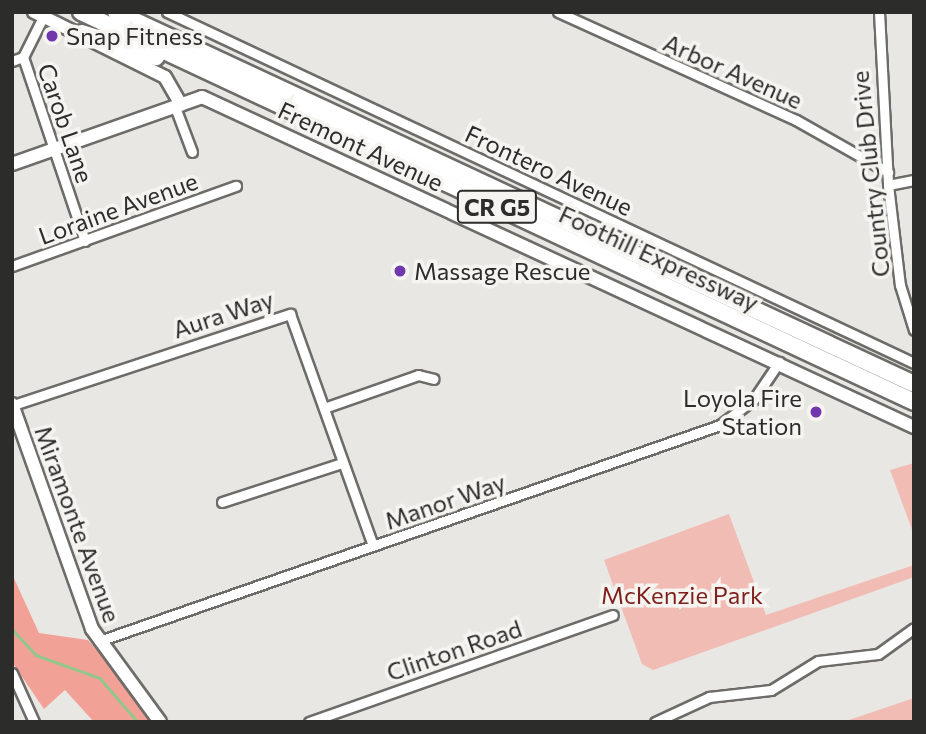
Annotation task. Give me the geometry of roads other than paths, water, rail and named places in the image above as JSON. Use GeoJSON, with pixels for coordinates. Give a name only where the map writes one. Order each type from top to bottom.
{"type":"FeatureCollection","features":[{"type":"Feature","properties":{"kind":"highway","name":"Foothill Expressway"},"geometry":{"type":"LineString","coordinates":[[80,12],[914,402]]}},
{"type":"Feature","properties":{"kind":"highway","name":"Foothill Expressway"},"geometry":{"type":"LineString","coordinates":[[116,12],[914,384]]}},
{"type":"Feature","properties":{"kind":"highway"},"geometry":{"type":"LineString","coordinates":[[138,12],[180,43]]}},
{"type":"Feature","properties":{"kind":"highway"},"geometry":{"type":"LineString","coordinates":[[82,33],[191,64]]}},
{"type":"Feature","properties":{"kind":"street","name":"Frontero Avenue"},"geometry":{"type":"LineString","coordinates":[[167,12],[914,363]]}},
{"type":"Feature","properties":{"kind":"street","name":"Arbor Avenue"},"geometry":{"type":"LineString","coordinates":[[558,12],[796,120],[888,172]]}},
{"type":"Feature","properties":{"kind":"street","name":"Country Club Drive"},"geometry":{"type":"LineString","coordinates":[[879,12],[888,185],[900,285],[914,330]]}},
{"type":"Feature","properties":{"kind":"street"},"geometry":{"type":"LineString","coordinates":[[12,61],[23,57],[39,14],[82,33],[165,77],[178,106],[192,152]]}},
{"type":"Feature","properties":{"kind":"street","name":"Carob Lane"},"geometry":{"type":"LineString","coordinates":[[23,57],[85,241]]}},
{"type":"Feature","properties":{"kind":"street","name":"Fremont Avenue"},"geometry":{"type":"LineString","coordinates":[[12,164],[202,97],[779,362],[914,427]]}},
{"type":"Feature","properties":{"kind":"street"},"geometry":{"type":"LineString","coordinates":[[888,185],[914,180]]}},
{"type":"Feature","properties":{"kind":"street","name":"Loraine Avenue"},"geometry":{"type":"LineString","coordinates":[[12,266],[236,187]]}},
{"type":"Feature","properties":{"kind":"street","name":"Aura Way"},"geometry":{"type":"LineString","coordinates":[[13,405],[283,312],[290,314],[373,546]]}},
{"type":"Feature","properties":{"kind":"street","name":"Manor Way"},"geometry":{"type":"LineString","coordinates":[[99,641],[720,425],[754,399],[779,362]]}},
{"type":"Feature","properties":{"kind":"street"},"geometry":{"type":"LineString","coordinates":[[324,408],[418,375],[434,379]]}},
{"type":"Feature","properties":{"kind":"street","name":"Miramonte Avenue"},"geometry":{"type":"LineString","coordinates":[[13,405],[99,641],[160,722]]}},
{"type":"Feature","properties":{"kind":"street"},"geometry":{"type":"LineString","coordinates":[[222,502],[342,463]]}},
{"type":"Feature","properties":{"kind":"street","name":"Clinton Road"},"geometry":{"type":"LineString","coordinates":[[309,722],[613,615]]}},
{"type":"Feature","properties":{"kind":"street"},"geometry":{"type":"LineString","coordinates":[[655,722],[709,696],[771,690],[818,661],[878,654],[914,628]]}},
{"type":"Feature","properties":{"kind":"street"},"geometry":{"type":"LineString","coordinates":[[12,673],[34,722]]}},
{"type":"Feature","properties":{"kind":"waterway"},"geometry":{"type":"LineString","coordinates":[[12,629],[36,655],[100,678],[138,722]]}},
{"type":"Feature","properties":{"kind":"place","name":"Snap Fitness"},"geometry":{"type":"Point","coordinates":[52,36]}},
{"type":"Feature","properties":{"kind":"place","name":"Massage Rescue"},"geometry":{"type":"Point","coordinates":[400,271]}},
{"type":"Feature","properties":{"kind":"place","name":"Loyola Fire Station"},"geometry":{"type":"Point","coordinates":[816,412]}},
{"type":"Feature","properties":{"kind":"park label","name":"McKenzie Park"},"geometry":{"type":"Point","coordinates":[682,595]}}]}
